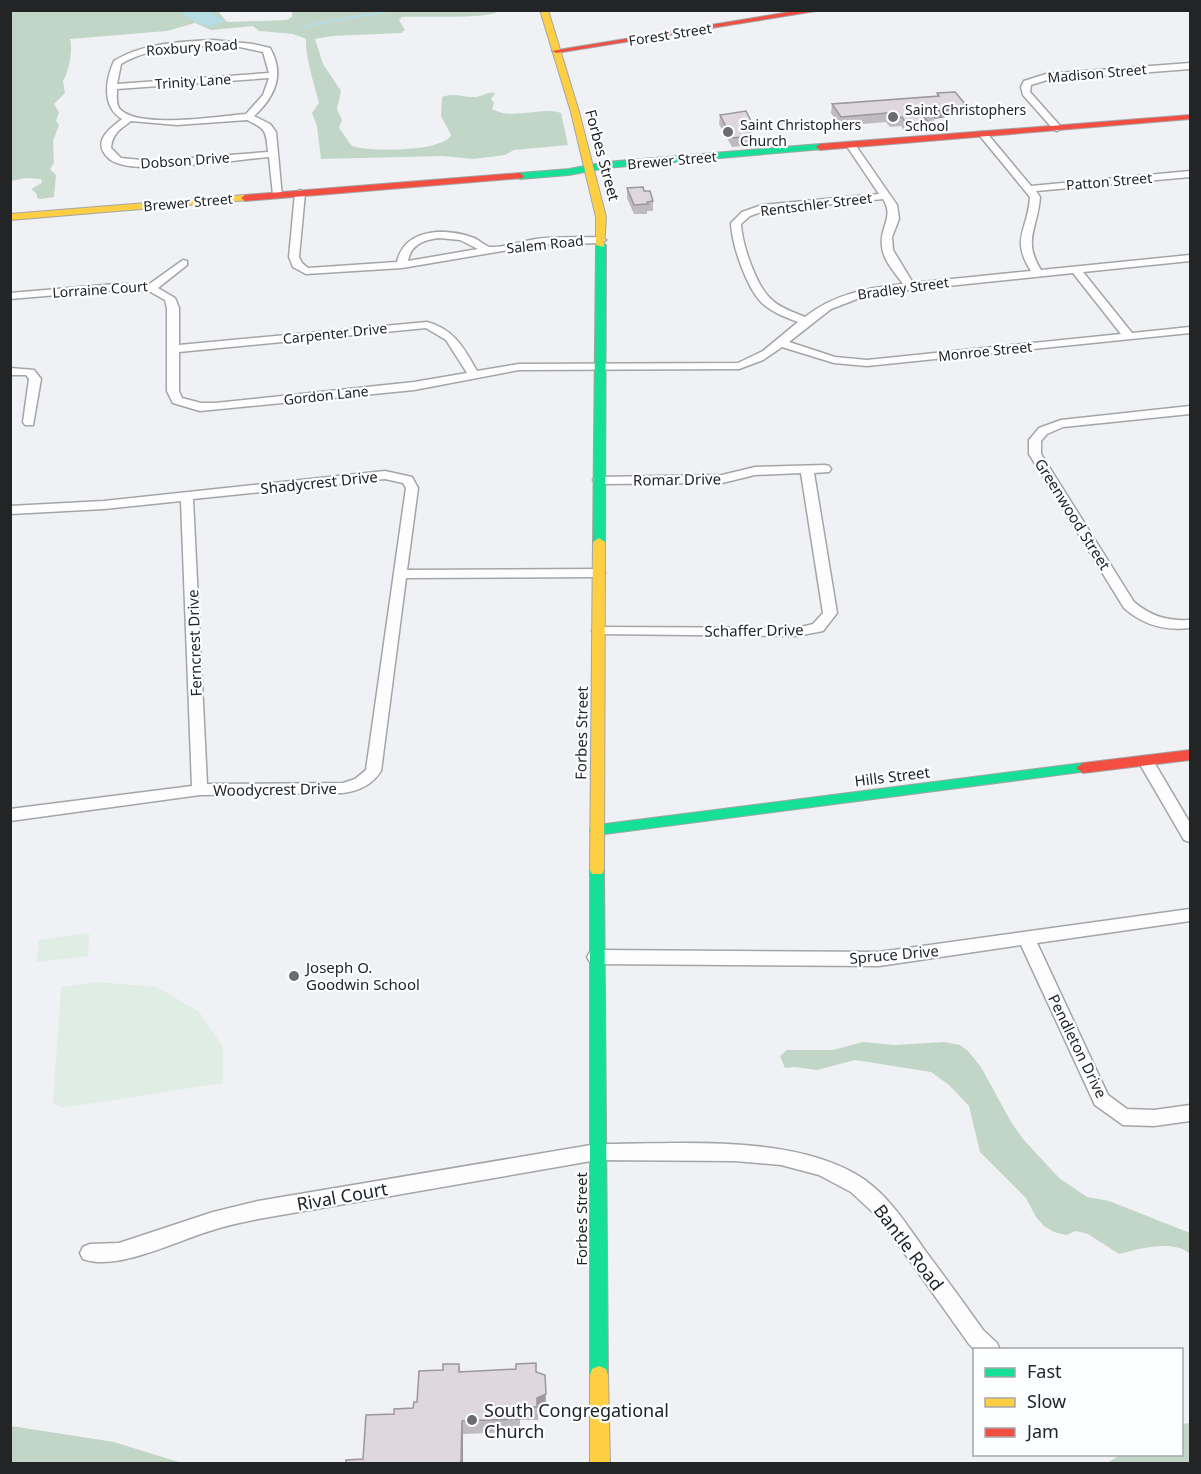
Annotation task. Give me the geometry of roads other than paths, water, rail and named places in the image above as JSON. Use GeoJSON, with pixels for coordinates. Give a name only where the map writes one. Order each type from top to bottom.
{"type":"FeatureCollection","features":[{"type":"Feature","properties":{"kind":"main road","name":"Forbes Street"},"geometry":{"type":"LineString","coordinates":[[544,10],[600,206],[596,957],[600,1464]]}},
{"type":"Feature","properties":{"kind":"main road","name":"Forest Street"},"geometry":{"type":"LineString","coordinates":[[556,51],[819,10]]}},
{"type":"Feature","properties":{"kind":"main road","name":"Brewer Street"},"geometry":{"type":"LineString","coordinates":[[10,217],[1191,117]]}},
{"type":"Feature","properties":{"kind":"main road","name":"Hills Street"},"geometry":{"type":"LineString","coordinates":[[597,830],[1191,755]]}},
{"type":"Feature","properties":{"kind":"street","name":"Roxbury Road"},"geometry":{"type":"LineString","coordinates":[[114,87],[115,69],[123,58],[132,53],[159,47],[226,42],[257,46],[267,50],[271,57],[273,75]]}},
{"type":"Feature","properties":{"kind":"street","name":"Madison Street"},"geometry":{"type":"LineString","coordinates":[[1057,128],[1026,93],[1027,83],[1046,77],[1191,66]]}},
{"type":"Feature","properties":{"kind":"street","name":"Trinity Lane"},"geometry":{"type":"LineString","coordinates":[[114,87],[273,75]]}},
{"type":"Feature","properties":{"kind":"street"},"geometry":{"type":"LineString","coordinates":[[248,117],[270,95],[273,75]]}},
{"type":"Feature","properties":{"kind":"street"},"geometry":{"type":"LineString","coordinates":[[114,87],[114,108],[128,118],[158,122],[248,117],[267,126],[272,132],[278,195]]}},
{"type":"Feature","properties":{"kind":"street","name":"Dobson Drive"},"geometry":{"type":"LineString","coordinates":[[128,118],[113,129],[107,140],[106,148],[110,155],[119,161],[151,164],[273,154]]}},
{"type":"Feature","properties":{"kind":"street"},"geometry":{"type":"LineString","coordinates":[[983,134],[1035,197],[1035,207],[1024,237],[1024,249],[1037,273]]}},
{"type":"Feature","properties":{"kind":"street"},"geometry":{"type":"LineString","coordinates":[[851,145],[886,196],[895,215],[894,225],[888,236],[889,255],[909,285]]}},
{"type":"Feature","properties":{"kind":"street","name":"Patton Street"},"geometry":{"type":"LineString","coordinates":[[1028,189],[1191,174]]}},
{"type":"Feature","properties":{"kind":"street","name":"Salem Road"},"geometry":{"type":"LineString","coordinates":[[300,193],[294,257],[297,265],[306,271],[321,272],[402,264],[538,242],[601,240]]}},
{"type":"Feature","properties":{"kind":"street","name":"Rentschler Street"},"geometry":{"type":"LineString","coordinates":[[806,321],[776,309],[763,299],[756,289],[736,233],[736,223],[746,214],[762,208],[886,196]]}},
{"type":"Feature","properties":{"kind":"street","name":"Salem Road"},"geometry":{"type":"LineString","coordinates":[[402,264],[402,254],[408,245],[420,238],[439,235],[472,241],[488,251]]}},
{"type":"Feature","properties":{"kind":"street","name":"Bradley Street"},"geometry":{"type":"LineString","coordinates":[[600,367],[739,366],[756,361],[772,352],[806,321],[847,297],[869,291],[909,285],[1191,258]]}},
{"type":"Feature","properties":{"kind":"street","name":"Lorraine Court"},"geometry":{"type":"LineString","coordinates":[[10,296],[116,287],[151,288],[183,263]]}},
{"type":"Feature","properties":{"kind":"street"},"geometry":{"type":"LineString","coordinates":[[1075,269],[1130,336]]}},
{"type":"Feature","properties":{"kind":"street","name":"Gordon Lane"},"geometry":{"type":"LineString","coordinates":[[151,288],[170,298],[173,308],[173,391],[177,400],[200,407],[414,386],[519,367],[600,367]]}},
{"type":"Feature","properties":{"kind":"street","name":"Carpenter Drive"},"geometry":{"type":"LineString","coordinates":[[172,349],[427,325],[442,330],[452,338],[472,374]]}},
{"type":"Feature","properties":{"kind":"street","name":"Monroe Street"},"geometry":{"type":"LineString","coordinates":[[781,343],[834,360],[867,363],[1191,330]]}},
{"type":"Feature","properties":{"kind":"street"},"geometry":{"type":"LineString","coordinates":[[10,371],[30,372],[35,379],[29,422]]}},
{"type":"Feature","properties":{"kind":"street","name":"Greenwood Street"},"geometry":{"type":"LineString","coordinates":[[1191,410],[1061,424],[1043,431],[1035,440],[1035,454],[1130,606],[1141,616],[1159,624],[1191,624]]}},
{"type":"Feature","properties":{"kind":"street","name":"Schaffer Drive"},"geometry":{"type":"LineString","coordinates":[[599,631],[797,633],[818,628],[830,613],[807,470]]}},
{"type":"Feature","properties":{"kind":"street","name":"Romar Drive"},"geometry":{"type":"LineString","coordinates":[[599,480],[702,480],[722,479],[755,471],[825,470]]}},
{"type":"Feature","properties":{"kind":"street","name":"Shadycrest Drive"},"geometry":{"type":"LineString","coordinates":[[10,510],[104,505],[385,475],[398,476],[408,480],[412,488],[402,574]]}},
{"type":"Feature","properties":{"kind":"street","name":"Ferncrest Drive"},"geometry":{"type":"LineString","coordinates":[[187,497],[200,790]]}},
{"type":"Feature","properties":{"kind":"street"},"geometry":{"type":"LineString","coordinates":[[402,574],[598,573]]}},
{"type":"Feature","properties":{"kind":"street","name":"Woodycrest Drive"},"geometry":{"type":"LineString","coordinates":[[10,814],[200,790],[357,786],[373,771],[402,574]]}},
{"type":"Feature","properties":{"kind":"street"},"geometry":{"type":"LineString","coordinates":[[1146,761],[1191,836]]}},
{"type":"Feature","properties":{"kind":"street","name":"Spruce Drive"},"geometry":{"type":"LineString","coordinates":[[596,957],[879,959],[1191,915]]}},
{"type":"Feature","properties":{"kind":"street","name":"Pendleton Drive"},"geometry":{"type":"LineString","coordinates":[[1027,939],[1101,1100],[1123,1118],[1154,1118],[1191,1113]]}},
{"type":"Feature","properties":{"kind":"street","name":"Rival Court"},"geometry":{"type":"LineString","coordinates":[[90,1253],[119,1252],[213,1221],[258,1210],[597,1152]]}},
{"type":"Feature","properties":{"kind":"street","name":"Bantle Road"},"geometry":{"type":"LineString","coordinates":[[597,1152],[735,1153],[781,1157],[823,1168],[858,1186],[887,1213],[976,1337],[988,1348]]}},
{"type":"Feature","properties":{"kind":"water"},"geometry":{"type":"Polygon","coordinates":[[[179,11],[207,11],[224,20],[213,26],[201,24],[179,11]]]}},
{"type":"Feature","properties":{"kind":"waterway"},"geometry":{"type":"LineString","coordinates":[[301,28],[337,19],[398,10]]}},
{"type":"Feature","properties":{"kind":"waterway"},"geometry":{"type":"LineString","coordinates":[[464,10],[507,10]]}},
{"type":"Feature","properties":{"kind":"place","name":"Saint Christophers School"},"geometry":{"type":"Point","coordinates":[893,117]}},
{"type":"Feature","properties":{"kind":"place","name":"Saint Christophers Church"},"geometry":{"type":"Point","coordinates":[728,132]}},
{"type":"Feature","properties":{"kind":"place","name":"Joseph O. Goodwin School"},"geometry":{"type":"Point","coordinates":[294,976]}},
{"type":"Feature","properties":{"kind":"place","name":"South Congregational Church"},"geometry":{"type":"Point","coordinates":[472,1420]}}]}
